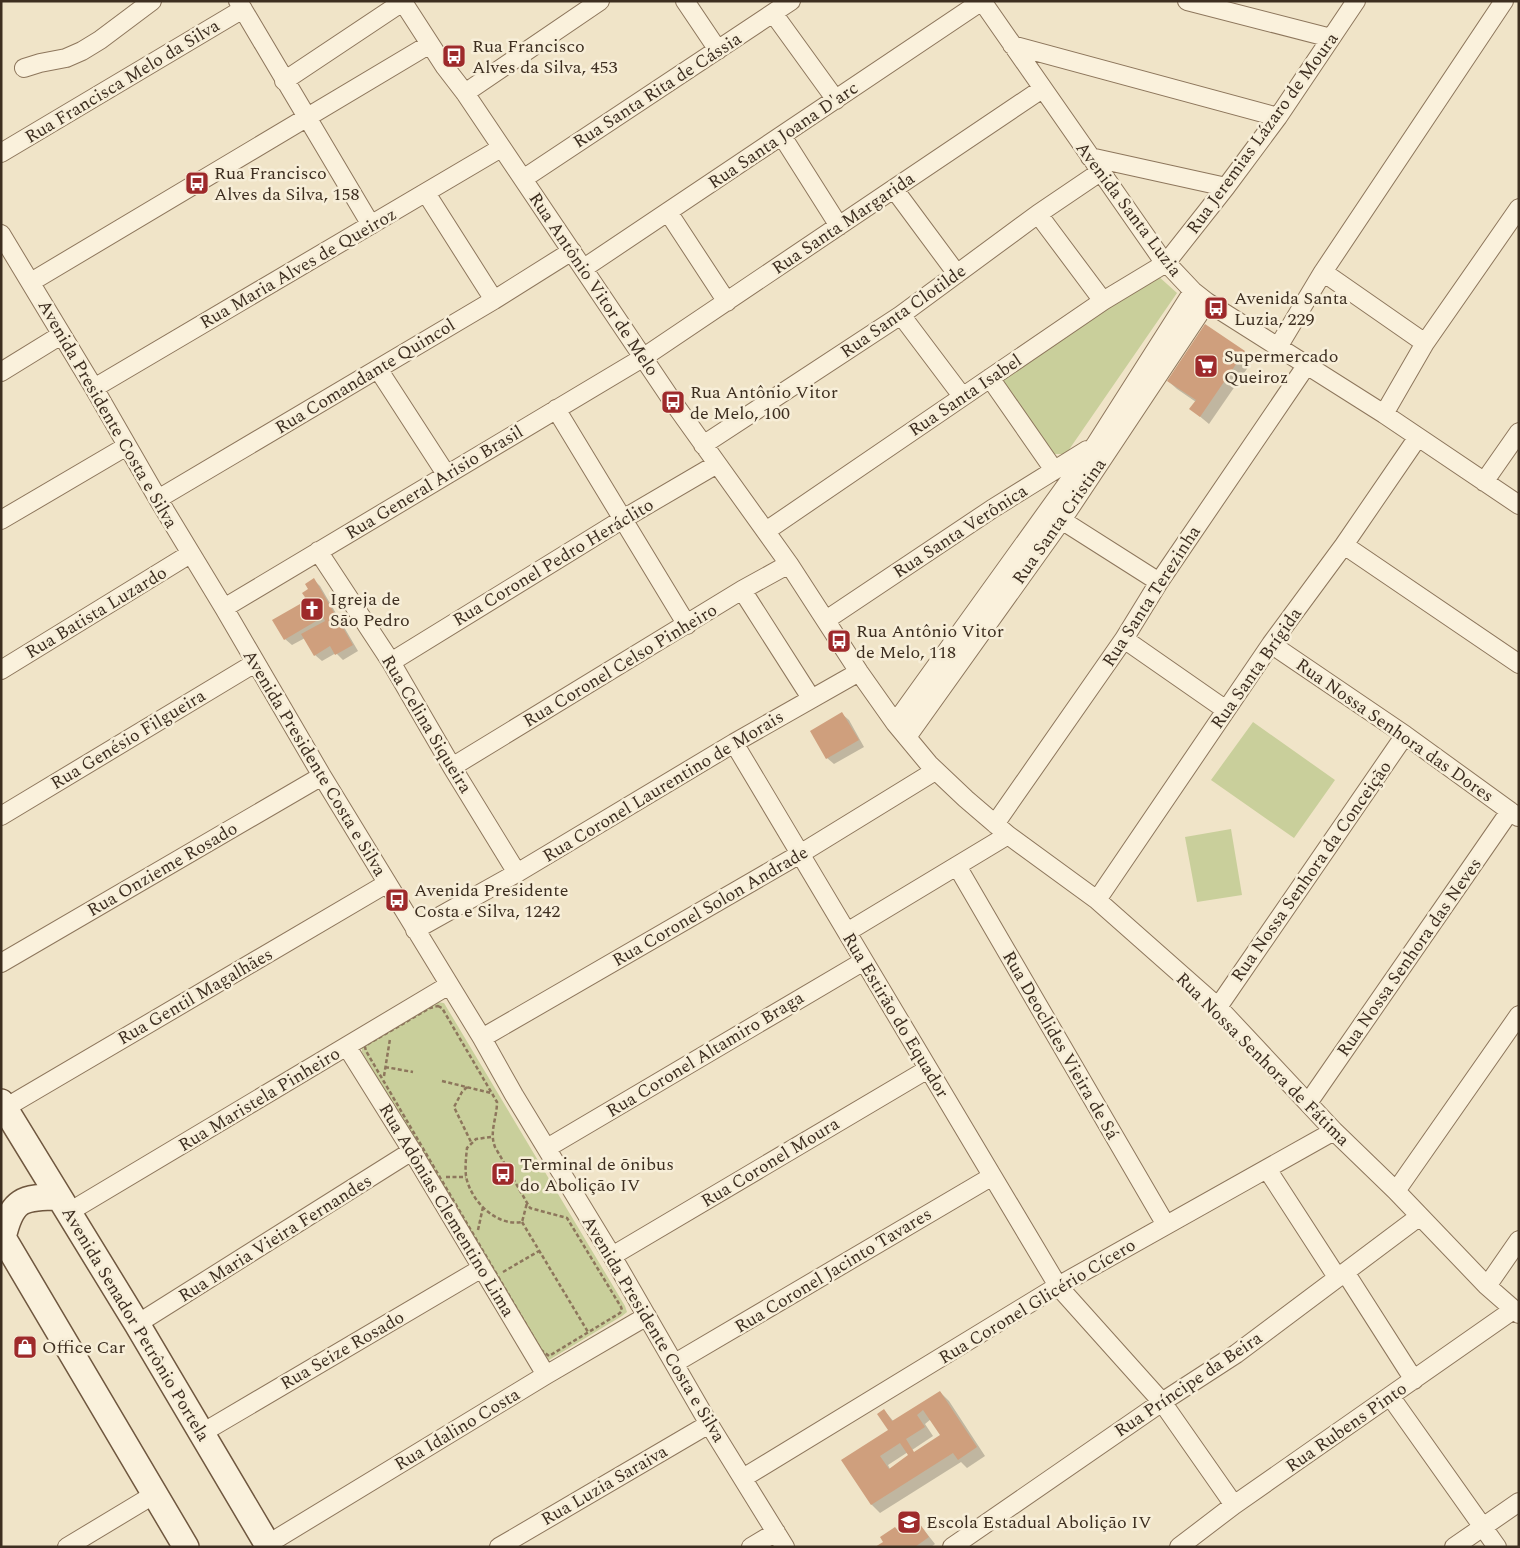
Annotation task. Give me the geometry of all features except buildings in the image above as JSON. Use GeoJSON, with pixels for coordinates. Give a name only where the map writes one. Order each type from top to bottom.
{"type":"FeatureCollection","features":[{"type":"Feature","properties":{"kind":"street"},"geometry":{"type":"LineString","coordinates":[[24,68],[66,58],[82,51],[100,40],[152,1]]}},
{"type":"Feature","properties":{"kind":"street"},"geometry":{"type":"LineString","coordinates":[[465,93],[600,1]]}},
{"type":"Feature","properties":{"kind":"street"},"geometry":{"type":"LineString","coordinates":[[685,1],[718,50]]}},
{"type":"Feature","properties":{"kind":"street","name":"Rua Santa Rita de Cássia"},"geometry":{"type":"LineString","coordinates":[[523,179],[791,1]]}},
{"type":"Feature","properties":{"kind":"street","name":"Avenida Santa Luzia"},"geometry":{"type":"LineString","coordinates":[[982,1],[1100,172],[1166,263],[1200,297],[1418,436],[1519,505]]}},
{"type":"Feature","properties":{"kind":"street","name":"Rua Santa Joana D'arc"},"geometry":{"type":"LineString","coordinates":[[584,268],[982,1]]}},
{"type":"Feature","properties":{"kind":"street"},"geometry":{"type":"LineString","coordinates":[[1187,1],[1331,38]]}},
{"type":"Feature","properties":{"kind":"street","name":"Rua Jeremias Lázaro de Moura"},"geometry":{"type":"LineString","coordinates":[[1166,263],[1278,117],[1356,1]]}},
{"type":"Feature","properties":{"kind":"street"},"geometry":{"type":"LineString","coordinates":[[1278,347],[1324,272],[1504,1]]}},
{"type":"Feature","properties":{"kind":"street"},"geometry":{"type":"LineString","coordinates":[[284,81],[403,2]]}},
{"type":"Feature","properties":{"kind":"street","name":"Rua Antônio Vitor de Melo"},"geometry":{"type":"LineString","coordinates":[[403,2],[644,358],[789,564],[859,672],[907,737]]}},
{"type":"Feature","properties":{"kind":"street"},"geometry":{"type":"LineString","coordinates":[[240,5],[284,81],[308,116],[371,225]]}},
{"type":"Feature","properties":{"kind":"street","name":"Rua Francisca Melo da Silva"},"geometry":{"type":"LineString","coordinates":[[1,152],[240,5]]}},
{"type":"Feature","properties":{"kind":"street"},"geometry":{"type":"LineString","coordinates":[[773,13],[836,100]]}},
{"type":"Feature","properties":{"kind":"street"},"geometry":{"type":"LineString","coordinates":[[31,282],[430,44]]}},
{"type":"Feature","properties":{"kind":"street"},"geometry":{"type":"LineString","coordinates":[[1012,45],[1278,117]]}},
{"type":"Feature","properties":{"kind":"street","name":"Rua Santa Margarida"},"geometry":{"type":"LineString","coordinates":[[644,358],[1042,89]]}},
{"type":"Feature","properties":{"kind":"street"},"geometry":{"type":"LineString","coordinates":[[782,136],[840,226]]}},
{"type":"Feature","properties":{"kind":"street","name":"Rua Maria Alves de Queiroz"},"geometry":{"type":"LineString","coordinates":[[94,388],[501,148]]}},
{"type":"Feature","properties":{"kind":"street"},"geometry":{"type":"LineString","coordinates":[[1090,157],[1226,187]]}},
{"type":"Feature","properties":{"kind":"street","name":"Rua Santa Clotilde"},"geometry":{"type":"LineString","coordinates":[[704,445],[901,315],[1038,214],[1100,172]]}},
{"type":"Feature","properties":{"kind":"street"},"geometry":{"type":"LineString","coordinates":[[894,189],[956,274]]}},
{"type":"Feature","properties":{"kind":"street"},"geometry":{"type":"LineString","coordinates":[[426,193],[494,300]]}},
{"type":"Feature","properties":{"kind":"street"},"geometry":{"type":"LineString","coordinates":[[1384,414],[1425,343],[1519,208]]}},
{"type":"Feature","properties":{"kind":"street"},"geometry":{"type":"LineString","coordinates":[[668,212],[727,302]]}},
{"type":"Feature","properties":{"kind":"street"},"geometry":{"type":"LineString","coordinates":[[1038,214],[1103,301]]}},
{"type":"Feature","properties":{"kind":"street","name":"Avenida Presidente Costa e Silva"},"geometry":{"type":"LineString","coordinates":[[1,234],[94,388],[386,884],[482,1038],[514,1095],[675,1363],[709,1424],[780,1540]]}},
{"type":"Feature","properties":{"kind":"street","name":"Rua Comandante Quincol"},"geometry":{"type":"LineString","coordinates":[[158,499],[572,252]]}},
{"type":"Feature","properties":{"kind":"street","name":"Rua Santa Isabel"},"geometry":{"type":"LineString","coordinates":[[766,532],[1103,301],[1166,263]]}},
{"type":"Feature","properties":{"kind":"street"},"geometry":{"type":"LineString","coordinates":[[1324,272],[1425,343]]}},
{"type":"Feature","properties":{"kind":"street","name":"Rua Santa Cristina"},"geometry":{"type":"LineString","coordinates":[[895,723],[1055,515],[1095,445],[1200,297]]}},
{"type":"Feature","properties":{"kind":"street","name":"Rua Santa Cristina"},"geometry":{"type":"LineString","coordinates":[[907,737],[1200,297]]}},
{"type":"Feature","properties":{"kind":"street"},"geometry":{"type":"LineString","coordinates":[[901,315],[962,396]]}},
{"type":"Feature","properties":{"kind":"street"},"geometry":{"type":"LineString","coordinates":[[1,372],[61,335]]}},
{"type":"Feature","properties":{"kind":"street","name":"Rua General Arisio Brasil"},"geometry":{"type":"LineString","coordinates":[[224,608],[446,474],[644,358]]}},
{"type":"Feature","properties":{"kind":"street","name":"Rua Santa Terezinha"},"geometry":{"type":"LineString","coordinates":[[1002,830],[1124,640],[1158,582],[1306,366]]}},
{"type":"Feature","properties":{"kind":"street"},"geometry":{"type":"LineString","coordinates":[[378,369],[446,474]]}},
{"type":"Feature","properties":{"kind":"street"},"geometry":{"type":"LineString","coordinates":[[990,378],[1054,470]]}},
{"type":"Feature","properties":{"kind":"street"},"geometry":{"type":"LineString","coordinates":[[556,409],[687,624]]}},
{"type":"Feature","properties":{"kind":"street"},"geometry":{"type":"LineString","coordinates":[[1484,482],[1519,432]]}},
{"type":"Feature","properties":{"kind":"street","name":"Rua Santa Brígida"},"geometry":{"type":"LineString","coordinates":[[1097,900],[1271,644],[1344,545],[1418,436]]}},
{"type":"Feature","properties":{"kind":"street","name":"Rua Santa Verônica"},"geometry":{"type":"LineString","coordinates":[[826,620],[992,510],[1095,445]]}},
{"type":"Feature","properties":{"kind":"street"},"geometry":{"type":"LineString","coordinates":[[1,520],[127,446]]}},
{"type":"Feature","properties":{"kind":"street","name":"Rua Coronel Pedro Heráclito"},"geometry":{"type":"LineString","coordinates":[[390,662],[623,519],[717,464]]}},
{"type":"Feature","properties":{"kind":"street"},"geometry":{"type":"LineString","coordinates":[[1055,515],[1158,582]]}},
{"type":"Feature","properties":{"kind":"street"},"geometry":{"type":"LineString","coordinates":[[1344,545],[1519,664]]}},
{"type":"Feature","properties":{"kind":"street","name":"Rua Celina Siqueira"},"geometry":{"type":"LineString","coordinates":[[318,551],[390,662],[452,768],[517,873]]}},
{"type":"Feature","properties":{"kind":"street","name":"Rua Batista Luzardo"},"geometry":{"type":"LineString","coordinates":[[1,670],[190,554]]}},
{"type":"Feature","properties":{"kind":"street","name":"Rua Coronel Celso Pinheiro"},"geometry":{"type":"LineString","coordinates":[[452,768],[742,590],[789,564]]}},
{"type":"Feature","properties":{"kind":"street"},"geometry":{"type":"LineString","coordinates":[[742,590],[811,698]]}},
{"type":"Feature","properties":{"kind":"street"},"geometry":{"type":"LineString","coordinates":[[1124,640],[1226,710]]}},
{"type":"Feature","properties":{"kind":"street","name":"Rua Nossa Senhora das Dores"},"geometry":{"type":"LineString","coordinates":[[1271,644],[1405,735],[1514,814]]}},
{"type":"Feature","properties":{"kind":"street","name":"Rua Genésio Filgueira"},"geometry":{"type":"LineString","coordinates":[[1,816],[255,663]]}},
{"type":"Feature","properties":{"kind":"street","name":"Rua Coronel Laurentino de Morais"},"geometry":{"type":"LineString","coordinates":[[415,930],[517,873],[811,698],[859,672]]}},
{"type":"Feature","properties":{"kind":"street","name":"Rua Nossa Senhora da Conceição"},"geometry":{"type":"LineString","coordinates":[[1218,1007],[1405,735]]}},
{"type":"Feature","properties":{"kind":"street","name":"Rua Nossa Senhora de Fátima"},"geometry":{"type":"LineString","coordinates":[[907,737],[935,771],[1002,830],[1097,900],[1218,1007],[1334,1131],[1396,1191],[1487,1286],[1516,1312]]}},
{"type":"Feature","properties":{"kind":"street","name":"Rua Estirão do Equador"},"geometry":{"type":"LineString","coordinates":[[734,744],[991,1177],[1058,1286],[1162,1402],[1234,1505]]}},
{"type":"Feature","properties":{"kind":"street","name":"Rua Coronel Solon Andrade"},"geometry":{"type":"LineString","coordinates":[[482,1038],[800,854],[935,771]]}},
{"type":"Feature","properties":{"kind":"street","name":"Rua Onzieme Rosado"},"geometry":{"type":"LineString","coordinates":[[1,963],[322,776]]}},
{"type":"Feature","properties":{"kind":"street","name":"Rua Nossa Senhora das Neves"},"geometry":{"type":"LineString","coordinates":[[1308,1103],[1514,814]]}},
{"type":"Feature","properties":{"kind":"street"},"geometry":{"type":"LineString","coordinates":[[847,932],[957,866],[1002,830]]}},
{"type":"Feature","properties":{"kind":"street","name":"Rua Deoclides Vieira de Sá"},"geometry":{"type":"LineString","coordinates":[[957,866],[1166,1225]]}},
{"type":"Feature","properties":{"kind":"street","name":"Rua Gentil Magalhães"},"geometry":{"type":"LineString","coordinates":[[3,1104],[386,884]]}},
{"type":"Feature","properties":{"kind":"street","name":"Rua Coronel Altamiro Braga"},"geometry":{"type":"LineString","coordinates":[[547,1148],[864,961]]}},
{"type":"Feature","properties":{"kind":"street","name":"Rua Maristela Pinheiro"},"geometry":{"type":"LineString","coordinates":[[64,1205],[347,1047],[449,985]]}},
{"type":"Feature","properties":{"kind":"street"},"geometry":{"type":"LineString","coordinates":[[1396,1191],[1519,1015]]}},
{"type":"Feature","properties":{"kind":"street","name":"Rua Adônias Clementino Lima"},"geometry":{"type":"LineString","coordinates":[[347,1047],[490,1272],[546,1375]]}},
{"type":"Feature","properties":{"kind":"street","name":"Rua Coronel Moura"},"geometry":{"type":"LineString","coordinates":[[612,1256],[928,1069]]}},
{"type":"Feature","properties":{"kind":"street","name":"Avenida Senador Petrônio Portela"},"geometry":{"type":"LineString","coordinates":[[3,1104],[269,1546]]}},
{"type":"Feature","properties":{"kind":"street","name":"Rua Coronel Glicério Cícero"},"geometry":{"type":"LineString","coordinates":[[743,1478],[1058,1286],[1334,1131]]}},
{"type":"Feature","properties":{"kind":"street","name":"Rua Maria Vieira Fernandes"},"geometry":{"type":"LineString","coordinates":[[137,1324],[412,1151]]}},
{"type":"Feature","properties":{"kind":"street"},"geometry":{"type":"LineString","coordinates":[[1266,1169],[1414,1380]]}},
{"type":"Feature","properties":{"kind":"street","name":"Rua Coronel Jacinto Tavares"},"geometry":{"type":"LineString","coordinates":[[675,1363],[991,1177]]}},
{"type":"Feature","properties":{"kind":"street"},"geometry":{"type":"LineString","coordinates":[[64,1205],[32,1198],[21,1202],[15,1206],[10,1215],[4,1243],[186,1547]]}},
{"type":"Feature","properties":{"kind":"street","name":"Rua Príncipe da Beira"},"geometry":{"type":"LineString","coordinates":[[952,1547],[1162,1402],[1236,1354],[1420,1216]]}},
{"type":"Feature","properties":{"kind":"street"},"geometry":{"type":"LineString","coordinates":[[1487,1286],[1519,1240]]}},
{"type":"Feature","properties":{"kind":"street","name":"Rua Seize Rosado"},"geometry":{"type":"LineString","coordinates":[[202,1433],[490,1272]]}},
{"type":"Feature","properties":{"kind":"street","name":"Rua Rubens Pinto"},"geometry":{"type":"LineString","coordinates":[[1179,1547],[1234,1505],[1390,1396],[1516,1312]]}},
{"type":"Feature","properties":{"kind":"street","name":"Rua Idalino Costa"},"geometry":{"type":"LineString","coordinates":[[269,1546],[546,1375],[647,1316]]}},
{"type":"Feature","properties":{"kind":"street"},"geometry":{"type":"LineString","coordinates":[[1390,1396],[1497,1547]]}},
{"type":"Feature","properties":{"kind":"street","name":"Rua Luzia Saraiva"},"geometry":{"type":"LineString","coordinates":[[499,1547],[709,1424]]}},
{"type":"Feature","properties":{"kind":"street"},"geometry":{"type":"LineString","coordinates":[[68,1547],[155,1494]]}},
{"type":"Feature","properties":{"kind":"street"},"geometry":{"type":"LineString","coordinates":[[1454,1547],[1519,1502]]}},
{"type":"Feature","properties":{"kind":"street"},"geometry":{"type":"LineString","coordinates":[[751,1547],[780,1540]]}},
{"type":"Feature","properties":{"kind":"path"},"geometry":{"type":"LineString","coordinates":[[438,1006],[442,1008],[497,1102],[497,1112],[491,1137],[530,1208],[566,1218],[621,1307],[620,1313],[549,1356],[545,1354],[490,1272],[477,1240],[383,1081],[369,1058],[366,1047],[430,1008],[438,1006]]}},
{"type":"Feature","properties":{"kind":"path"},"geometry":{"type":"LineString","coordinates":[[383,1081],[392,1030]]}},
{"type":"Feature","properties":{"kind":"path"},"geometry":{"type":"LineString","coordinates":[[385,1067],[413,1072]]}},
{"type":"Feature","properties":{"kind":"path"},"geometry":{"type":"LineString","coordinates":[[442,1081],[491,1093]]}},
{"type":"Feature","properties":{"kind":"path"},"geometry":{"type":"LineString","coordinates":[[467,1087],[456,1100],[454,1107],[471,1142]]}},
{"type":"Feature","properties":{"kind":"path"},"geometry":{"type":"LineString","coordinates":[[491,1137],[476,1139],[467,1148],[466,1177],[470,1187],[490,1215],[514,1224],[522,1222]]}},
{"type":"Feature","properties":{"kind":"path"},"geometry":{"type":"LineString","coordinates":[[440,1178],[466,1177]]}},
{"type":"Feature","properties":{"kind":"path"},"geometry":{"type":"LineString","coordinates":[[527,1202],[522,1222],[588,1332]]}},
{"type":"Feature","properties":{"kind":"path"},"geometry":{"type":"LineString","coordinates":[[477,1240],[483,1207]]}},
{"type":"Feature","properties":{"kind":"path"},"geometry":{"type":"LineString","coordinates":[[490,1272],[539,1250]]}},
{"type":"Feature","properties":{"kind":"green space"},"geometry":{"type":"Polygon","coordinates":[[[1157,275],[1177,293],[1066,454],[1052,454],[998,380],[1157,275]]]}},
{"type":"Feature","properties":{"kind":"green space"},"geometry":{"type":"Polygon","coordinates":[[[1253,722],[1335,780],[1294,838],[1211,780],[1253,722]]]}},
{"type":"Feature","properties":{"kind":"green space"},"geometry":{"type":"Polygon","coordinates":[[[1231,829],[1242,895],[1197,902],[1185,837],[1231,829]]]}},
{"type":"Feature","properties":{"kind":"green space"},"geometry":{"type":"Polygon","coordinates":[[[437,1002],[444,1003],[627,1312],[549,1360],[538,1353],[362,1052],[362,1045],[437,1002]]]}},
{"type":"Feature","properties":{"kind":"place","name":"Rua Francisco Alves da Silva, 453"},"geometry":{"type":"Point","coordinates":[454,56]}},
{"type":"Feature","properties":{"kind":"place","name":"Rua Francisco Alves da Silva, 158"},"geometry":{"type":"Point","coordinates":[197,183]}},
{"type":"Feature","properties":{"kind":"place","name":"Avenida Santa Luzia, 229"},"geometry":{"type":"Point","coordinates":[1216,308]}},
{"type":"Feature","properties":{"kind":"place","name":"Supermercado Queiroz"},"geometry":{"type":"Point","coordinates":[1206,366]}},
{"type":"Feature","properties":{"kind":"place","name":"Rua Antônio Vitor de Melo, 100"},"geometry":{"type":"Point","coordinates":[673,402]}},
{"type":"Feature","properties":{"kind":"place","name":"Igreja de São Pedro"},"geometry":{"type":"Point","coordinates":[312,609]}},
{"type":"Feature","properties":{"kind":"place","name":"Rua Antônio Vitor de Melo, 118"},"geometry":{"type":"Point","coordinates":[839,641]}},
{"type":"Feature","properties":{"kind":"place","name":"Avenida Presidente Costa e Silva, 1242"},"geometry":{"type":"Point","coordinates":[397,900]}},
{"type":"Feature","properties":{"kind":"place","name":"Terminal de õnibus do Abolição IV"},"geometry":{"type":"Point","coordinates":[503,1174]}},
{"type":"Feature","properties":{"kind":"place","name":"Office Car"},"geometry":{"type":"Point","coordinates":[25,1347]}},
{"type":"Feature","properties":{"kind":"place","name":"Escola Estadual Abolição IV"},"geometry":{"type":"Point","coordinates":[909,1522]}}]}
